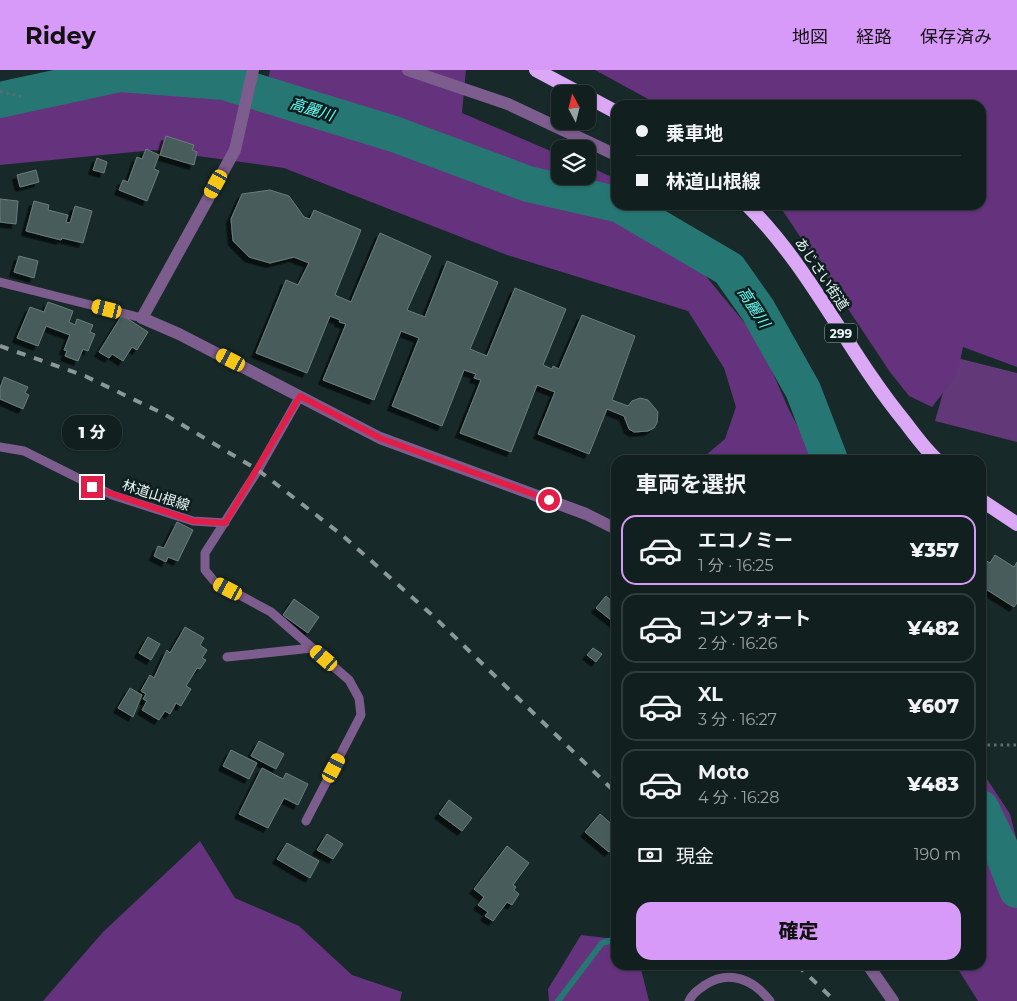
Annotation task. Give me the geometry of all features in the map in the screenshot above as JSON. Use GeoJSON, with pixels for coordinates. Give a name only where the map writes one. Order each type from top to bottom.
{"type":"FeatureCollection","features":[{"type":"Feature","properties":{"kind":"highway"},"geometry":{"type":"LineString","coordinates":[[536,70],[564,85]]}},
{"type":"Feature","properties":{"kind":"highway"},"geometry":{"type":"LineString","coordinates":[[596,101],[611,109]]}},
{"type":"Feature","properties":{"kind":"highway","name":"あじさい街道"},"geometry":{"type":"LineString","coordinates":[[752,210],[768,226],[799,266],[878,389],[933,455]]}},
{"type":"Feature","properties":{"kind":"highway"},"geometry":{"type":"LineString","coordinates":[[986,503],[1017,524]]}},
{"type":"Feature","properties":{"kind":"street"},"geometry":{"type":"LineString","coordinates":[[253,70],[235,150],[142,318],[179,334],[380,438],[586,514],[611,526]]}},
{"type":"Feature","properties":{"kind":"street"},"geometry":{"type":"LineString","coordinates":[[408,70],[508,104],[611,153]]}},
{"type":"Feature","properties":{"kind":"street"},"geometry":{"type":"LineString","coordinates":[[871,970],[893,1001]]}},
{"type":"Feature","properties":{"kind":"lane"},"geometry":{"type":"LineString","coordinates":[[0,282],[142,318]]}},
{"type":"Feature","properties":{"kind":"lane"},"geometry":{"type":"LineString","coordinates":[[300,396],[225,523],[205,553],[205,570],[214,581],[271,612],[349,680],[359,698],[361,715],[306,821]]}},
{"type":"Feature","properties":{"kind":"lane","name":"林道山根線"},"geometry":{"type":"LineString","coordinates":[[0,447],[24,452],[112,495],[193,521],[225,523]]}},
{"type":"Feature","properties":{"kind":"lane"},"geometry":{"type":"LineString","coordinates":[[227,657],[312,648]]}},
{"type":"Feature","properties":{"kind":"lane"},"geometry":{"type":"LineString","coordinates":[[689,1001],[692,993],[705,985],[728,976],[748,980],[762,991],[770,1001]]}},
{"type":"Feature","properties":{"kind":"path"},"geometry":{"type":"LineString","coordinates":[[0,91],[22,97]]}},
{"type":"Feature","properties":{"kind":"path"},"geometry":{"type":"LineString","coordinates":[[986,745],[1008,744],[1017,746]]}},
{"type":"Feature","properties":{"kind":"shaded area"},"geometry":{"type":"Polygon","coordinates":[[[270,70],[466,70],[462,113],[551,151],[551,185],[596,185],[596,170],[611,177],[611,210],[660,210],[709,280],[758,339],[789,410],[813,455],[706,455],[725,439],[736,407],[724,368],[688,311],[507,255],[284,168],[154,150],[0,165],[0,110],[120,87],[206,96],[262,110],[270,70]]]}},
{"type":"Feature","properties":{"kind":"shaded area"},"geometry":{"type":"Polygon","coordinates":[[[595,70],[1017,70],[1017,367],[963,347],[957,375],[932,407],[909,396],[890,372],[782,210],[986,210],[986,100],[650,100],[595,70]]]}},
{"type":"Feature","properties":{"kind":"shaded area"},"geometry":{"type":"Polygon","coordinates":[[[953,357],[1017,373],[1017,442],[935,421],[953,357]]]}},
{"type":"Feature","properties":{"kind":"shaded area"},"geometry":{"type":"Polygon","coordinates":[[[986,778],[1010,814],[1017,841],[1017,1001],[978,1001],[959,970],[986,970],[986,778]]]}},
{"type":"Feature","properties":{"kind":"shaded area"},"geometry":{"type":"Polygon","coordinates":[[[200,841],[235,898],[299,926],[352,975],[402,992],[400,1001],[43,1001],[103,932],[200,841]]]}},
{"type":"Feature","properties":{"kind":"shaded area"},"geometry":{"type":"Polygon","coordinates":[[[581,935],[611,938],[611,970],[641,970],[649,1001],[549,1001],[548,989],[581,935]]]}},
{"type":"Feature","properties":{"kind":"building"},"geometry":{"type":"Polygon","coordinates":[[[166,136],[194,145],[192,150],[197,152],[194,165],[160,155],[166,136]]]}},
{"type":"Feature","properties":{"kind":"building"},"geometry":{"type":"Polygon","coordinates":[[[146,149],[159,155],[154,169],[159,171],[147,201],[119,190],[123,180],[128,182],[137,157],[142,159],[146,149]]]}},
{"type":"Feature","properties":{"kind":"building"},"geometry":{"type":"Polygon","coordinates":[[[97,158],[107,162],[104,173],[93,170],[97,158]]]}},
{"type":"Feature","properties":{"kind":"building"},"geometry":{"type":"Polygon","coordinates":[[[36,170],[39,182],[20,187],[17,175],[36,170]]]}},
{"type":"Feature","properties":{"kind":"building"},"geometry":{"type":"Polygon","coordinates":[[[270,190],[289,196],[304,217],[310,219],[314,210],[361,230],[335,295],[351,302],[380,233],[431,256],[407,310],[425,317],[447,261],[498,282],[470,349],[487,356],[515,288],[566,309],[543,365],[552,369],[553,366],[559,369],[582,315],[635,336],[612,400],[628,406],[632,401],[640,398],[648,400],[658,412],[657,423],[654,428],[648,431],[634,432],[629,429],[624,416],[607,409],[589,454],[538,434],[555,392],[537,385],[511,452],[460,433],[481,380],[474,378],[476,374],[464,370],[442,426],[392,406],[419,338],[401,331],[374,400],[323,380],[346,324],[330,316],[307,373],[256,353],[286,280],[298,285],[309,263],[294,257],[270,263],[249,257],[233,241],[231,219],[242,194],[270,190]]]}},
{"type":"Feature","properties":{"kind":"building"},"geometry":{"type":"Polygon","coordinates":[[[0,199],[18,201],[16,224],[0,222],[0,199]]]}},
{"type":"Feature","properties":{"kind":"building"},"geometry":{"type":"Polygon","coordinates":[[[34,201],[49,205],[48,210],[68,215],[66,222],[70,223],[75,206],[92,211],[83,243],[62,238],[61,240],[26,231],[34,201]]]}},
{"type":"Feature","properties":{"kind":"building"},"geometry":{"type":"Polygon","coordinates":[[[19,256],[38,261],[34,278],[14,272],[19,256]]]}},
{"type":"Feature","properties":{"kind":"building"},"geometry":{"type":"Polygon","coordinates":[[[48,302],[73,311],[69,322],[75,325],[77,319],[93,325],[90,332],[95,334],[88,351],[83,349],[78,361],[65,356],[67,351],[64,350],[70,335],[46,326],[38,346],[17,338],[30,307],[44,312],[48,302]]]}},
{"type":"Feature","properties":{"kind":"building"},"geometry":{"type":"Polygon","coordinates":[[[122,315],[148,332],[137,350],[132,347],[123,361],[112,354],[109,358],[99,352],[122,315]]]}},
{"type":"Feature","properties":{"kind":"building"},"geometry":{"type":"Polygon","coordinates":[[[4,377],[28,387],[25,393],[29,395],[23,409],[0,399],[0,388],[4,377]]]}},
{"type":"Feature","properties":{"kind":"building"},"geometry":{"type":"Polygon","coordinates":[[[177,522],[193,530],[178,561],[168,557],[166,562],[154,556],[158,546],[164,548],[177,522]]]}},
{"type":"Feature","properties":{"kind":"building"},"geometry":{"type":"Polygon","coordinates":[[[995,555],[1014,567],[1017,562],[1017,603],[1014,607],[986,589],[986,561],[990,563],[995,555]]]}},
{"type":"Feature","properties":{"kind":"building"},"geometry":{"type":"Polygon","coordinates":[[[606,596],[611,600],[611,620],[596,608],[606,596]]]}},
{"type":"Feature","properties":{"kind":"building"},"geometry":{"type":"Polygon","coordinates":[[[294,599],[319,617],[308,633],[283,615],[294,599]]]}},
{"type":"Feature","properties":{"kind":"building"},"geometry":{"type":"Polygon","coordinates":[[[185,627],[204,638],[200,645],[207,650],[202,658],[206,660],[200,669],[197,668],[186,686],[191,689],[181,706],[176,703],[170,714],[165,711],[159,720],[142,710],[147,701],[143,699],[146,694],[141,691],[150,675],[154,678],[167,650],[170,653],[185,627]]]}},
{"type":"Feature","properties":{"kind":"building"},"geometry":{"type":"Polygon","coordinates":[[[148,637],[160,644],[151,660],[139,653],[148,637]]]}},
{"type":"Feature","properties":{"kind":"building"},"geometry":{"type":"Polygon","coordinates":[[[593,648],[602,654],[596,662],[587,655],[593,648]]]}},
{"type":"Feature","properties":{"kind":"building"},"geometry":{"type":"Polygon","coordinates":[[[130,688],[142,695],[133,717],[118,708],[130,688]]]}},
{"type":"Feature","properties":{"kind":"building"},"geometry":{"type":"Polygon","coordinates":[[[259,741],[284,754],[276,769],[251,756],[259,741]]]}},
{"type":"Feature","properties":{"kind":"building"},"geometry":{"type":"Polygon","coordinates":[[[231,750],[257,763],[249,779],[223,766],[231,750]]]}},
{"type":"Feature","properties":{"kind":"building"},"geometry":{"type":"Polygon","coordinates":[[[262,768],[283,779],[286,773],[308,784],[298,805],[284,798],[268,828],[239,814],[262,768]]]}},
{"type":"Feature","properties":{"kind":"building"},"geometry":{"type":"Polygon","coordinates":[[[449,800],[472,818],[462,831],[439,814],[449,800]]]}},
{"type":"Feature","properties":{"kind":"building"},"geometry":{"type":"Polygon","coordinates":[[[600,814],[611,824],[611,850],[609,852],[585,832],[600,814]]]}},
{"type":"Feature","properties":{"kind":"building"},"geometry":{"type":"Polygon","coordinates":[[[327,834],[343,844],[333,859],[317,850],[327,834]]]}},
{"type":"Feature","properties":{"kind":"building"},"geometry":{"type":"Polygon","coordinates":[[[287,843],[319,861],[310,878],[277,859],[287,843]]]}},
{"type":"Feature","properties":{"kind":"building"},"geometry":{"type":"Polygon","coordinates":[[[507,846],[529,863],[513,885],[516,887],[514,890],[519,894],[512,905],[507,902],[493,921],[485,916],[488,912],[478,905],[484,897],[474,889],[507,846]]]}},
{"type":"Feature","properties":{"kind":"waterway","name":"高麗川"},"geometry":{"type":"LineString","coordinates":[[0,100],[120,74],[224,82],[394,134],[528,184],[611,203]]}},
{"type":"Feature","properties":{"kind":"waterway","name":"高麗川"},"geometry":{"type":"LineString","coordinates":[[629,210],[729,269],[758,310],[803,390],[828,455]]}},
{"type":"Feature","properties":{"kind":"waterway","name":"高麗川"},"geometry":{"type":"LineString","coordinates":[[986,818],[1001,849],[1017,890]]}},
{"type":"Feature","properties":{"kind":"waterway"},"geometry":{"type":"LineString","coordinates":[[558,1001],[602,943],[611,940]]}},
{"type":"Feature","properties":{"kind":"railway"},"geometry":{"type":"LineString","coordinates":[[0,346],[85,376],[164,414],[258,470],[342,535],[431,614],[611,788]]}},
{"type":"Feature","properties":{"kind":"railway"},"geometry":{"type":"LineString","coordinates":[[802,970],[835,1001]]}},
{"type":"Feature","properties":{"kind":"route"},"geometry":{"type":"LineString","coordinates":[[92,487],[193,521],[225,523],[300,396],[380,438],[549,500]]}}]}
